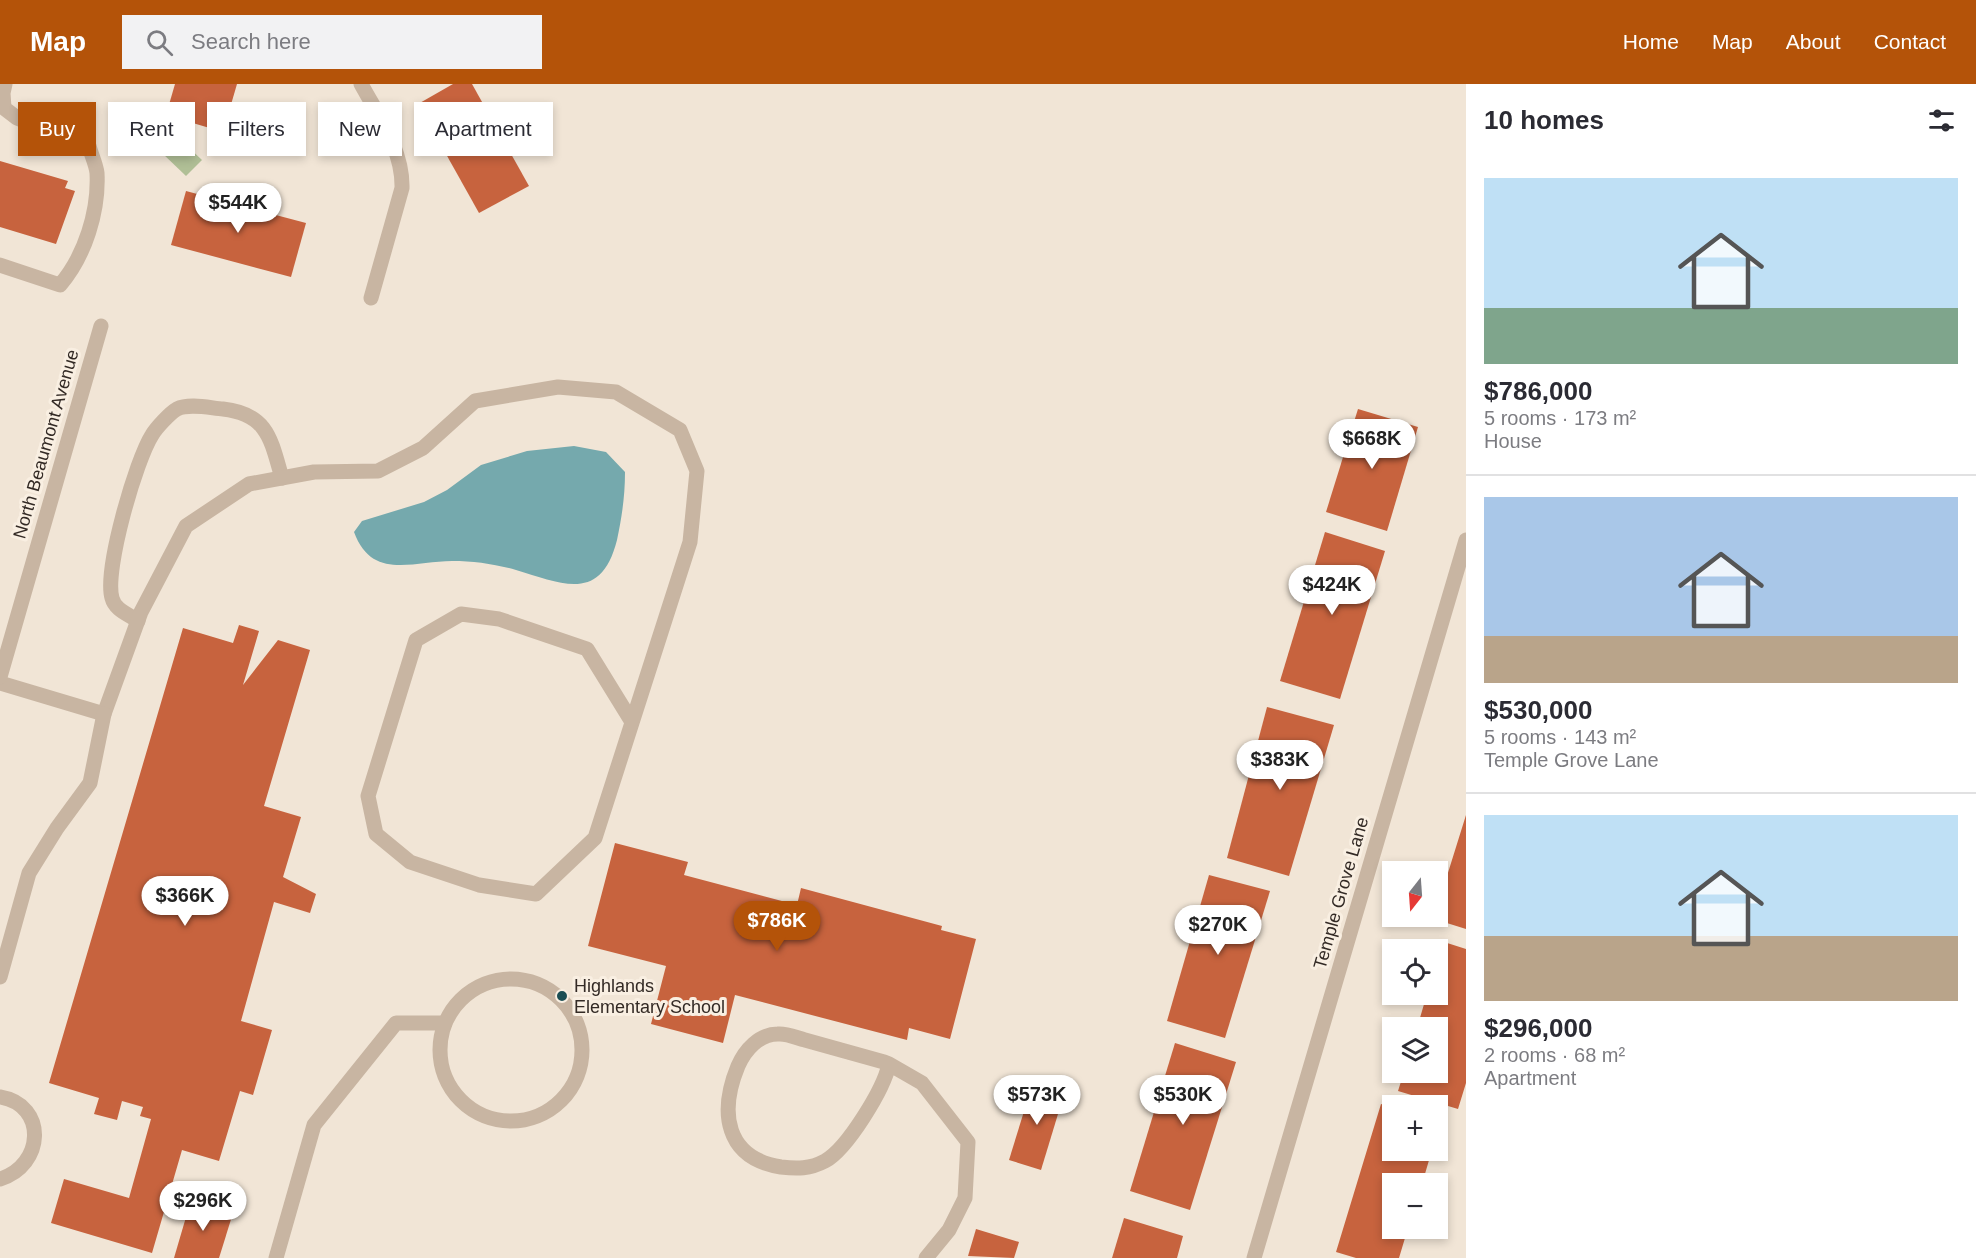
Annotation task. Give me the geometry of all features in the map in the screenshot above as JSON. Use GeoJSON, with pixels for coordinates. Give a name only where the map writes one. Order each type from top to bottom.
{"type":"FeatureCollection","features":[{"type":"Feature","properties":{"kind":"street"},"geometry":{"type":"LineString","coordinates":[[0,266],[60,285],[74,269],[93,219],[97,171],[89,146],[17,118],[4,108],[5,84]]}},
{"type":"Feature","properties":{"kind":"street"},"geometry":{"type":"LineString","coordinates":[[361,84],[393,142],[403,171],[402,188],[371,298]]}},
{"type":"Feature","properties":{"kind":"street","name":"North Beaumont Avenue"},"geometry":{"type":"LineString","coordinates":[[0,677],[100,326]]}},
{"type":"Feature","properties":{"kind":"street"},"geometry":{"type":"LineString","coordinates":[[0,977],[29,873],[57,828],[90,783],[104,714],[138,621],[186,526],[249,484],[314,472],[378,471],[423,447],[475,402],[558,387],[616,392],[680,430],[697,471],[690,542],[595,838],[536,894],[479,885],[410,862],[376,834],[368,796],[416,640],[461,614],[499,619],[587,649],[632,722]]}},
{"type":"Feature","properties":{"kind":"street"},"geometry":{"type":"LineString","coordinates":[[138,621],[116,607],[111,596],[112,558],[141,458],[152,434],[169,417],[178,409],[202,407],[235,410],[260,421],[271,440],[282,478]]}},
{"type":"Feature","properties":{"kind":"street","name":"Temple Grove Lane"},"geometry":{"type":"LineString","coordinates":[[1254,1258],[1466,540]]}},
{"type":"Feature","properties":{"kind":"street"},"geometry":{"type":"LineString","coordinates":[[0,683],[104,714]]}},
{"type":"Feature","properties":{"kind":"street"},"geometry":{"type":"LineString","coordinates":[[501,980],[525,981],[548,990],[566,1006],[578,1027],[582,1051],[578,1075],[566,1096],[549,1110],[528,1119],[506,1121],[484,1116],[465,1104],[451,1088],[441,1067],[440,1045],[445,1023],[458,1003],[477,988],[501,980]]}},
{"type":"Feature","properties":{"kind":"street"},"geometry":{"type":"LineString","coordinates":[[276,1258],[314,1125],[396,1023],[445,1023]]}},
{"type":"Feature","properties":{"kind":"street"},"geometry":{"type":"LineString","coordinates":[[889,1064],[887,1075],[864,1118],[843,1145],[826,1161],[800,1170],[761,1164],[743,1152],[729,1126],[729,1097],[743,1055],[759,1040],[779,1034],[889,1064],[922,1083],[968,1143],[965,1198],[949,1230],[926,1258]]}},
{"type":"Feature","properties":{"kind":"street"},"geometry":{"type":"LineString","coordinates":[[0,1097],[17,1103],[27,1113],[33,1126],[35,1141],[31,1155],[23,1167],[12,1175],[0,1179]]}},
{"type":"Feature","properties":{"kind":"green space"},"geometry":{"type":"Polygon","coordinates":[[[195,153],[202,160],[186,176],[165,156],[195,156],[195,153]]]}},
{"type":"Feature","properties":{"kind":"water"},"geometry":{"type":"Polygon","coordinates":[[[574,446],[606,452],[625,472],[623,506],[617,540],[610,560],[601,573],[590,581],[578,584],[564,583],[476,562],[452,561],[409,565],[383,563],[371,557],[362,547],[354,532],[362,521],[424,502],[447,490],[481,465],[527,451],[574,446]]]}},
{"type":"Feature","properties":{"kind":"building"},"geometry":{"type":"Polygon","coordinates":[[[175,84],[237,84],[232,102],[207,102],[207,127],[195,124],[195,102],[170,102],[175,84]]]}},
{"type":"Feature","properties":{"kind":"building"},"geometry":{"type":"Polygon","coordinates":[[[453,84],[472,84],[482,102],[422,102],[453,84]]]}},
{"type":"Feature","properties":{"kind":"building"},"geometry":{"type":"Polygon","coordinates":[[[447,156],[512,156],[529,186],[479,213],[447,156]]]}},
{"type":"Feature","properties":{"kind":"building"},"geometry":{"type":"Polygon","coordinates":[[[0,161],[68,181],[65,188],[75,191],[56,244],[0,227],[0,161]]]}},
{"type":"Feature","properties":{"kind":"building"},"geometry":{"type":"Polygon","coordinates":[[[186,191],[306,223],[291,277],[171,245],[186,191]]]}},
{"type":"Feature","properties":{"kind":"building"},"geometry":{"type":"Polygon","coordinates":[[[1358,409],[1418,427],[1387,531],[1326,512],[1358,409]]]}},
{"type":"Feature","properties":{"kind":"building"},"geometry":{"type":"Polygon","coordinates":[[[1325,532],[1385,551],[1340,699],[1280,681],[1325,532]]]}},
{"type":"Feature","properties":{"kind":"building"},"geometry":{"type":"Polygon","coordinates":[[[239,625],[259,631],[243,685],[278,640],[310,650],[264,806],[301,817],[283,877],[316,894],[310,913],[274,902],[241,1021],[272,1030],[253,1095],[240,1091],[219,1161],[182,1150],[152,1253],[51,1223],[64,1179],[129,1198],[151,1119],[140,1116],[143,1107],[122,1101],[117,1120],[94,1114],[99,1098],[49,1083],[183,628],[233,643],[239,625]]]}},
{"type":"Feature","properties":{"kind":"building"},"geometry":{"type":"Polygon","coordinates":[[[1267,707],[1334,725],[1289,876],[1227,858],[1267,707]]]}},
{"type":"Feature","properties":{"kind":"building"},"geometry":{"type":"Polygon","coordinates":[[[1466,815],[1466,929],[1448,923],[1448,873],[1466,815]]]}},
{"type":"Feature","properties":{"kind":"building"},"geometry":{"type":"Polygon","coordinates":[[[615,843],[688,862],[684,875],[797,905],[801,888],[942,926],[941,930],[976,939],[950,1039],[909,1028],[907,1040],[735,995],[723,1043],[651,1024],[666,966],[588,946],[615,843]]]}},
{"type":"Feature","properties":{"kind":"building"},"geometry":{"type":"Polygon","coordinates":[[[1209,875],[1270,891],[1225,1038],[1167,1021],[1209,875]]]}},
{"type":"Feature","properties":{"kind":"building"},"geometry":{"type":"Polygon","coordinates":[[[1448,943],[1466,949],[1466,1083],[1458,1109],[1448,1106],[1448,1095],[1411,1095],[1398,1091],[1401,1083],[1448,1083],[1448,1017],[1420,1017],[1424,1005],[1448,1005],[1448,943]]]}},
{"type":"Feature","properties":{"kind":"building"},"geometry":{"type":"Polygon","coordinates":[[[1175,1043],[1236,1062],[1190,1210],[1130,1191],[1175,1043]]]}},
{"type":"Feature","properties":{"kind":"building"},"geometry":{"type":"Polygon","coordinates":[[[1033,1082],[1065,1091],[1041,1170],[1009,1160],[1033,1082]]]}},
{"type":"Feature","properties":{"kind":"building"},"geometry":{"type":"Polygon","coordinates":[[[1382,1104],[1382,1161],[1429,1161],[1425,1173],[1382,1173],[1382,1239],[1405,1239],[1399,1258],[1356,1258],[1336,1252],[1382,1104]]]}},
{"type":"Feature","properties":{"kind":"building"},"geometry":{"type":"Polygon","coordinates":[[[191,1200],[233,1213],[219,1258],[174,1258],[191,1200]]]}},
{"type":"Feature","properties":{"kind":"building"},"geometry":{"type":"Polygon","coordinates":[[[1124,1218],[1183,1236],[1177,1258],[1112,1258],[1124,1218]]]}},
{"type":"Feature","properties":{"kind":"building"},"geometry":{"type":"Polygon","coordinates":[[[976,1229],[1019,1242],[1014,1258],[968,1256],[976,1229]]]}},
{"type":"Feature","properties":{"kind":"place","name":"Highlands Elementary School"},"geometry":{"type":"Point","coordinates":[562,996]}}]}
